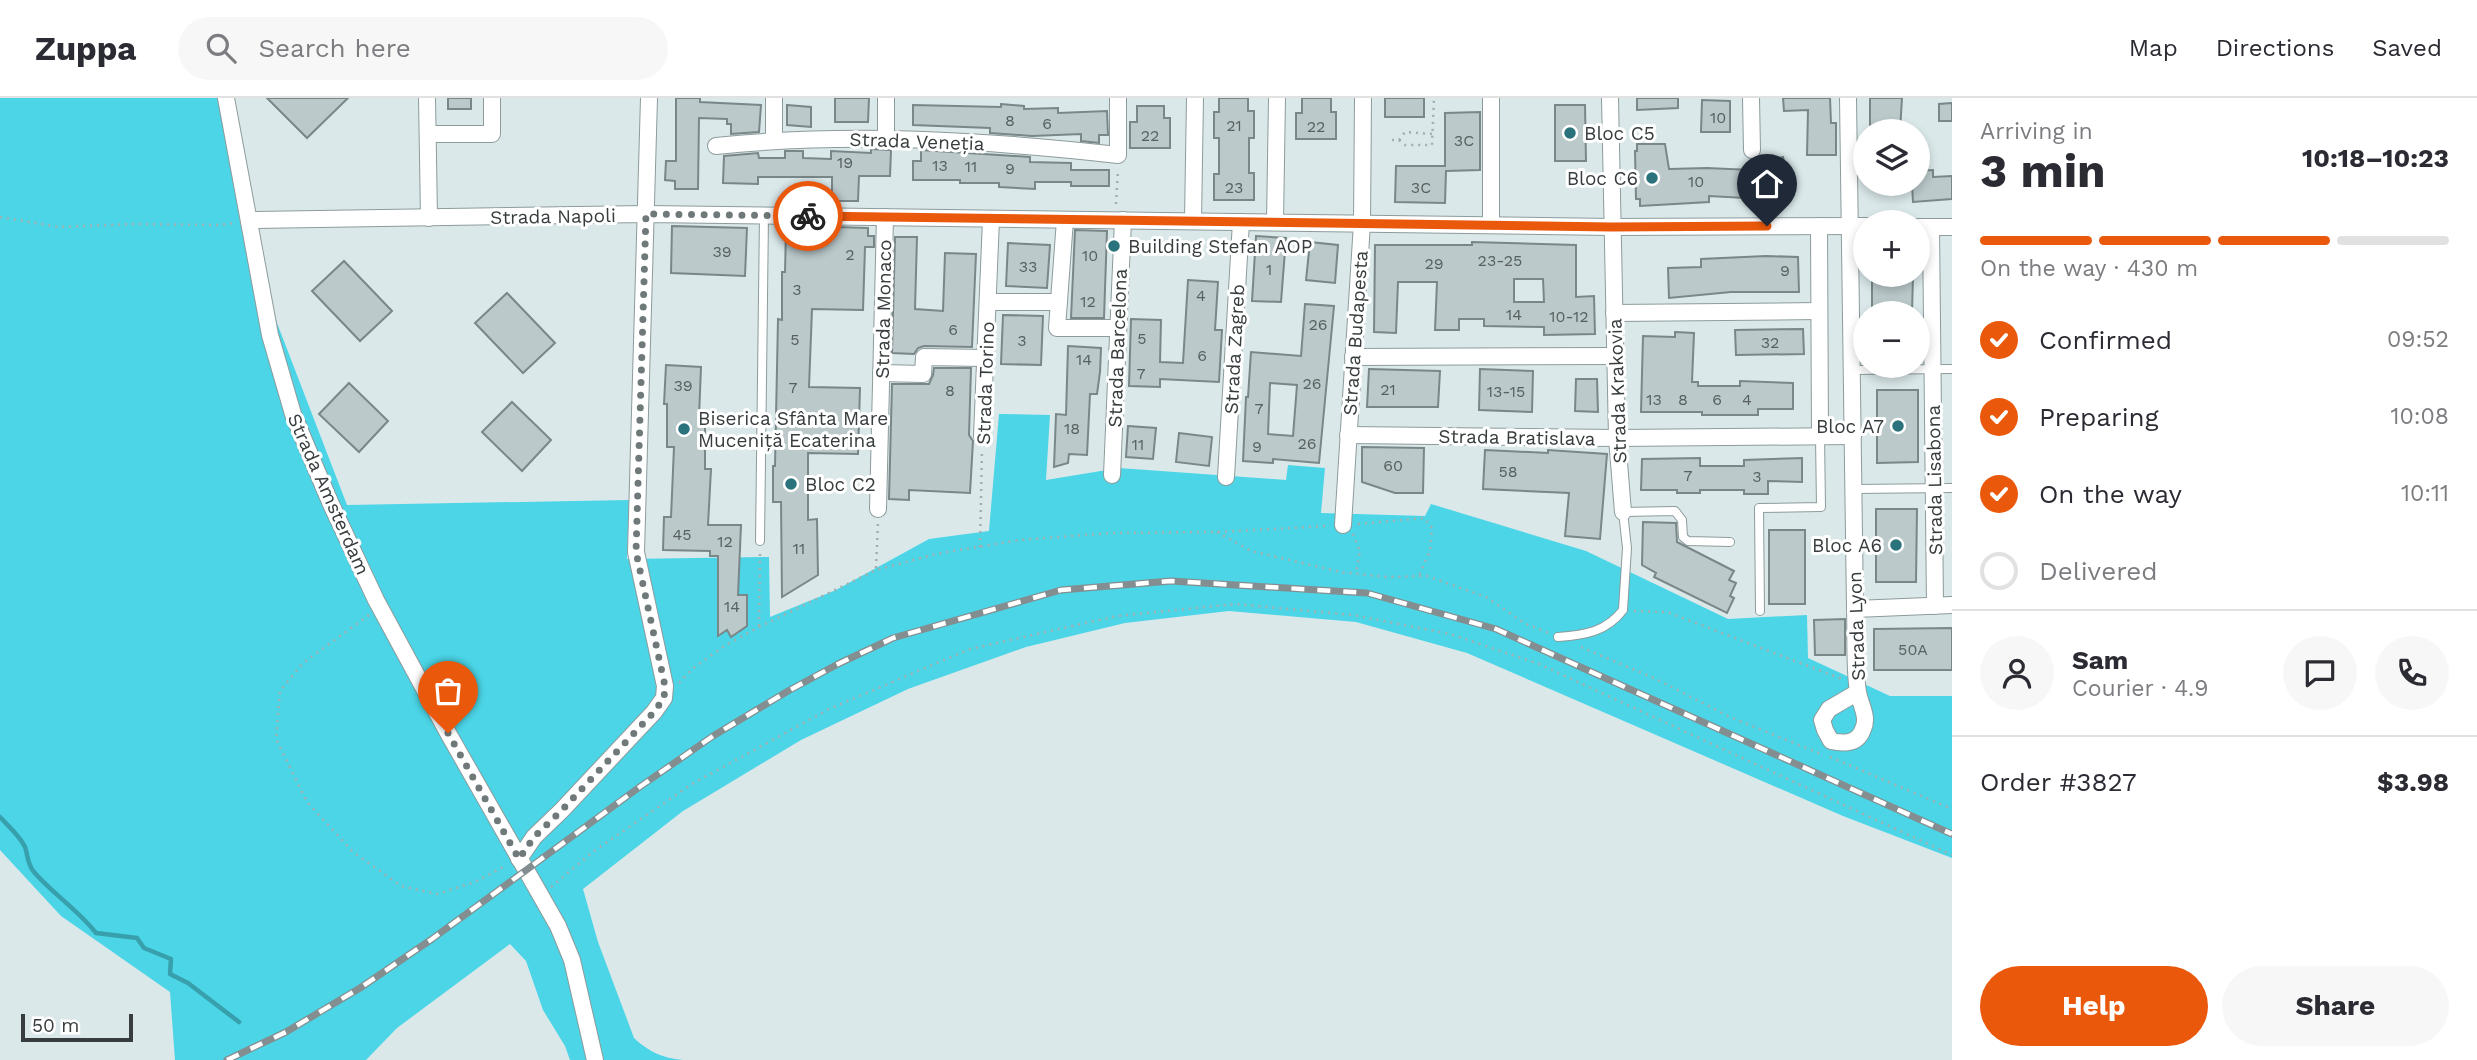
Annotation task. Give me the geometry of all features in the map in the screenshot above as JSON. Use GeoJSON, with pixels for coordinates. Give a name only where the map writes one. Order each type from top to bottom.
{"type":"FeatureCollection","features":[{"type":"Feature","properties":{"kind":"street","name":"Strada Amsterdam"},"geometry":{"type":"LineString","coordinates":[[226,98],[270,335],[293,414],[376,600],[558,926],[572,960],[595,1060]]}},
{"type":"Feature","properties":{"kind":"street"},"geometry":{"type":"LineString","coordinates":[[427,98],[429,218]]}},
{"type":"Feature","properties":{"kind":"street"},"geometry":{"type":"LineString","coordinates":[[428,134],[492,134],[492,98]]}},
{"type":"Feature","properties":{"kind":"street"},"geometry":{"type":"LineString","coordinates":[[519,859],[534,837],[631,738],[664,698],[665,686],[636,552],[649,98]]}},
{"type":"Feature","properties":{"kind":"street"},"geometry":{"type":"LineString","coordinates":[[774,98],[774,140]]}},
{"type":"Feature","properties":{"kind":"street"},"geometry":{"type":"LineString","coordinates":[[886,98],[886,138]]}},
{"type":"Feature","properties":{"kind":"street"},"geometry":{"type":"LineString","coordinates":[[1118,98],[1118,155]]}},
{"type":"Feature","properties":{"kind":"street"},"geometry":{"type":"LineString","coordinates":[[1193,221],[1195,98]]}},
{"type":"Feature","properties":{"kind":"street"},"geometry":{"type":"LineString","coordinates":[[1275,222],[1277,98]]}},
{"type":"Feature","properties":{"kind":"street","name":"Strada Budapesta"},"geometry":{"type":"LineString","coordinates":[[1343,525],[1362,223],[1363,98]]}},
{"type":"Feature","properties":{"kind":"street"},"geometry":{"type":"LineString","coordinates":[[1491,98],[1492,225]]}},
{"type":"Feature","properties":{"kind":"street","name":"Strada Krakovia"},"geometry":{"type":"LineString","coordinates":[[1610,98],[1617,438],[1623,512]]}},
{"type":"Feature","properties":{"kind":"street"},"geometry":{"type":"LineString","coordinates":[[1751,98],[1752,150]]}},
{"type":"Feature","properties":{"kind":"street","name":"Strada Lyon"},"geometry":{"type":"LineString","coordinates":[[1847,98],[1857,210]]}},
{"type":"Feature","properties":{"kind":"street","name":"Strada Veneția"},"geometry":{"type":"LineString","coordinates":[[716,146],[774,140],[886,138],[1028,145],[1118,155]]}},
{"type":"Feature","properties":{"kind":"street","name":"Strada Napoli"},"geometry":{"type":"LineString","coordinates":[[249,220],[646,214],[1612,227],[1853,226]]}},
{"type":"Feature","properties":{"kind":"street","name":"Strada Monaco"},"geometry":{"type":"LineString","coordinates":[[878,509],[885,217]]}},
{"type":"Feature","properties":{"kind":"street","name":"Strada Torino"},"geometry":{"type":"LineString","coordinates":[[982,436],[991,219]]}},
{"type":"Feature","properties":{"kind":"street"},"geometry":{"type":"LineString","coordinates":[[1065,220],[1058,328],[1118,328]]}},
{"type":"Feature","properties":{"kind":"street","name":"Strada Barcelona"},"geometry":{"type":"LineString","coordinates":[[1112,475],[1119,220]]}},
{"type":"Feature","properties":{"kind":"street","name":"Strada Zagreb"},"geometry":{"type":"LineString","coordinates":[[1226,477],[1241,222]]}},
{"type":"Feature","properties":{"kind":"street"},"geometry":{"type":"LineString","coordinates":[[1819,226],[1820,436]]}},
{"type":"Feature","properties":{"kind":"street"},"geometry":{"type":"LineString","coordinates":[[1930,227],[1952,228]]}},
{"type":"Feature","properties":{"kind":"street","name":"Strada Lyon"},"geometry":{"type":"LineString","coordinates":[[1855,287],[1852,370],[1858,689]]}},
{"type":"Feature","properties":{"kind":"street","name":"Strada Lisabona"},"geometry":{"type":"LineString","coordinates":[[1928,287],[1933,369],[1935,606]]}},
{"type":"Feature","properties":{"kind":"street"},"geometry":{"type":"LineString","coordinates":[[988,302],[1059,302]]}},
{"type":"Feature","properties":{"kind":"street"},"geometry":{"type":"LineString","coordinates":[[1614,313],[1819,311]]}},
{"type":"Feature","properties":{"kind":"street"},"geometry":{"type":"LineString","coordinates":[[1353,357],[1615,356]]}},
{"type":"Feature","properties":{"kind":"street"},"geometry":{"type":"LineString","coordinates":[[881,373],[923,374],[924,357],[985,358]]}},
{"type":"Feature","properties":{"kind":"street","name":"Strada Bratislava"},"geometry":{"type":"LineString","coordinates":[[1348,435],[1617,438],[1853,436]]}},
{"type":"Feature","properties":{"kind":"street"},"geometry":{"type":"LineString","coordinates":[[1855,609],[1952,606]]}},
{"type":"Feature","properties":{"kind":"lane"},"geometry":{"type":"LineString","coordinates":[[760,541],[764,215]]}},
{"type":"Feature","properties":{"kind":"lane"},"geometry":{"type":"LineString","coordinates":[[1852,370],[1952,369]]}},
{"type":"Feature","properties":{"kind":"lane"},"geometry":{"type":"LineString","coordinates":[[1760,611],[1759,508],[1821,507],[1820,436]]}},
{"type":"Feature","properties":{"kind":"lane"},"geometry":{"type":"LineString","coordinates":[[1853,489],[1952,488]]}},
{"type":"Feature","properties":{"kind":"lane"},"geometry":{"type":"LineString","coordinates":[[1623,512],[1675,511],[1682,520],[1683,537],[1688,541],[1730,542]]}},
{"type":"Feature","properties":{"kind":"lane","name":"Strada Krakovia"},"geometry":{"type":"LineString","coordinates":[[1623,512],[1627,548],[1623,610]]}},
{"type":"Feature","properties":{"kind":"lane"},"geometry":{"type":"LineString","coordinates":[[1558,637],[1598,632],[1623,610]]}},
{"type":"Feature","properties":{"kind":"path"},"geometry":{"type":"LineString","coordinates":[[1392,140],[1399,140],[1405,145],[1432,145],[1434,98]]}},
{"type":"Feature","properties":{"kind":"path"},"geometry":{"type":"LineString","coordinates":[[1399,140],[1405,132],[1433,134]]}},
{"type":"Feature","properties":{"kind":"path"},"geometry":{"type":"LineString","coordinates":[[1118,155],[1119,220]]}},
{"type":"Feature","properties":{"kind":"path"},"geometry":{"type":"LineString","coordinates":[[0,217],[59,227],[220,225],[249,220]]}},
{"type":"Feature","properties":{"kind":"path","name":"Strada Torino"},"geometry":{"type":"LineString","coordinates":[[980,547],[982,436]]}},
{"type":"Feature","properties":{"kind":"path"},"geometry":{"type":"LineString","coordinates":[[876,570],[878,509]]}},
{"type":"Feature","properties":{"kind":"path"},"geometry":{"type":"LineString","coordinates":[[664,698],[692,669],[726,645],[876,570],[936,554],[1019,540],[1111,533],[1217,532],[1424,518],[1432,528],[1430,551],[1419,575]]}},
{"type":"Feature","properties":{"kind":"path"},"geometry":{"type":"LineString","coordinates":[[1343,525],[1354,535],[1360,551],[1356,573]]}},
{"type":"Feature","properties":{"kind":"path"},"geometry":{"type":"LineString","coordinates":[[1217,532],[1251,551],[1356,573],[1387,577],[1419,575],[1456,585],[1486,597],[1526,625],[1656,679],[1728,716],[1952,809]]}},
{"type":"Feature","properties":{"kind":"path"},"geometry":{"type":"LineString","coordinates":[[759,627],[760,541]]}},
{"type":"Feature","properties":{"kind":"path"},"geometry":{"type":"LineString","coordinates":[[376,600],[368,618],[303,663],[280,691],[276,739],[307,802],[353,852],[401,886],[437,894],[475,882],[519,859]]}},
{"type":"Feature","properties":{"kind":"path"},"geometry":{"type":"LineString","coordinates":[[541,896],[594,851],[692,784],[828,709],[970,649],[1117,616],[1235,604],[1353,615],[1450,634],[1539,664],[1952,855]]}},
{"type":"Feature","properties":{"kind":"path"},"geometry":{"type":"LineString","coordinates":[[1623,610],[1667,612],[1858,689]]}},
{"type":"Feature","properties":{"kind":"shaded area"},"geometry":{"type":"Polygon","coordinates":[[[0,98],[218,98],[242,232],[347,505],[629,500],[627,559],[769,557],[770,617],[836,590],[929,539],[989,531],[999,414],[1050,415],[1046,480],[1119,468],[1286,480],[1288,465],[1325,468],[1321,513],[1425,516],[1431,504],[1586,551],[1728,619],[1807,615],[1808,658],[1890,696],[1952,696],[1952,858],[1843,816],[1467,653],[1356,622],[1229,611],[1125,623],[1026,647],[908,689],[801,740],[683,811],[583,889],[598,942],[634,1038],[656,1054],[683,1060],[570,1060],[565,1046],[543,1010],[526,961],[510,944],[397,1028],[366,1060],[175,1060],[170,992],[61,916],[0,850],[0,98]]]}},
{"type":"Feature","properties":{"kind":"building"},"geometry":{"type":"Polygon","coordinates":[[[267,98],[348,98],[307,138],[267,98]]]}},
{"type":"Feature","properties":{"kind":"building"},"geometry":{"type":"Polygon","coordinates":[[[448,98],[471,98],[471,109],[448,109],[448,98]]]}},
{"type":"Feature","properties":{"kind":"building"},"geometry":{"type":"Polygon","coordinates":[[[676,98],[761,105],[759,132],[731,134],[731,124],[727,124],[727,119],[699,118],[698,189],[675,189],[675,181],[665,180],[666,161],[676,161],[676,98]]]}},
{"type":"Feature","properties":{"kind":"building"},"geometry":{"type":"Polygon","coordinates":[[[835,98],[869,98],[868,122],[835,122],[835,98]]]}},
{"type":"Feature","properties":{"kind":"building"},"geometry":{"type":"Polygon","coordinates":[[[1219,98],[1248,98],[1248,111],[1254,111],[1254,138],[1249,138],[1249,173],[1254,173],[1254,200],[1214,200],[1214,174],[1219,174],[1219,138],[1214,138],[1214,112],[1219,112],[1219,98]]]}},
{"type":"Feature","properties":{"kind":"building"},"geometry":{"type":"Polygon","coordinates":[[[1302,98],[1331,98],[1331,112],[1336,112],[1336,139],[1296,139],[1296,113],[1302,113],[1302,98]]]}},
{"type":"Feature","properties":{"kind":"building"},"geometry":{"type":"Polygon","coordinates":[[[1385,98],[1424,98],[1424,117],[1385,117],[1385,98]]]}},
{"type":"Feature","properties":{"kind":"building"},"geometry":{"type":"Polygon","coordinates":[[[1637,98],[1678,98],[1678,108],[1637,110],[1637,98]]]}},
{"type":"Feature","properties":{"kind":"building"},"geometry":{"type":"Polygon","coordinates":[[[1783,98],[1830,98],[1831,123],[1836,123],[1836,155],[1807,155],[1808,110],[1784,111],[1783,98]]]}},
{"type":"Feature","properties":{"kind":"building"},"geometry":{"type":"Polygon","coordinates":[[[1870,98],[1902,98],[1901,119],[1870,119],[1870,98]]]}},
{"type":"Feature","properties":{"kind":"building"},"geometry":{"type":"Polygon","coordinates":[[[1702,100],[1730,101],[1730,132],[1701,132],[1702,100]]]}},
{"type":"Feature","properties":{"kind":"building"},"geometry":{"type":"Polygon","coordinates":[[[1952,103],[1952,121],[1939,121],[1939,104],[1952,103]]]}},
{"type":"Feature","properties":{"kind":"building"},"geometry":{"type":"Polygon","coordinates":[[[1001,104],[1024,106],[1024,109],[1058,108],[1058,113],[1107,111],[1108,135],[1099,135],[1099,143],[1081,141],[1081,134],[1032,136],[990,133],[990,128],[913,125],[913,105],[1001,107],[1001,104]]]}},
{"type":"Feature","properties":{"kind":"building"},"geometry":{"type":"Polygon","coordinates":[[[787,105],[811,107],[811,127],[787,125],[787,105]]]}},
{"type":"Feature","properties":{"kind":"building","name":"Bloc C5"},"geometry":{"type":"Polygon","coordinates":[[[1555,105],[1585,105],[1586,161],[1555,161],[1555,105]]]}},
{"type":"Feature","properties":{"kind":"building"},"geometry":{"type":"Polygon","coordinates":[[[1137,106],[1164,106],[1164,118],[1170,118],[1170,148],[1130,148],[1130,122],[1137,122],[1137,106]]]}},
{"type":"Feature","properties":{"kind":"building"},"geometry":{"type":"Polygon","coordinates":[[[1480,112],[1480,170],[1446,171],[1445,203],[1395,202],[1396,166],[1445,166],[1445,113],[1480,112]]]}},
{"type":"Feature","properties":{"kind":"building"},"geometry":{"type":"Polygon","coordinates":[[[1637,144],[1665,144],[1669,169],[1751,170],[1750,165],[1783,157],[1786,170],[1775,173],[1771,182],[1766,182],[1766,188],[1759,188],[1759,192],[1745,192],[1745,198],[1709,196],[1709,202],[1640,206],[1640,199],[1636,199],[1637,144]]]}},
{"type":"Feature","properties":{"kind":"building"},"geometry":{"type":"Polygon","coordinates":[[[871,149],[891,150],[890,176],[859,176],[858,201],[832,201],[832,177],[758,177],[758,184],[723,183],[724,156],[758,153],[759,158],[785,158],[785,151],[803,151],[803,158],[831,159],[831,151],[871,153],[871,149]]]}},
{"type":"Feature","properties":{"kind":"building"},"geometry":{"type":"Polygon","coordinates":[[[921,150],[1030,157],[1030,162],[1071,163],[1071,170],[1109,170],[1109,186],[1035,182],[1035,189],[999,187],[999,183],[960,183],[960,180],[913,180],[913,161],[921,161],[921,150]]]}},
{"type":"Feature","properties":{"kind":"building"},"geometry":{"type":"Polygon","coordinates":[[[1930,170],[1933,170],[1933,177],[1952,176],[1952,199],[1913,202],[1913,196],[1930,196],[1930,170]]]}},
{"type":"Feature","properties":{"kind":"building"},"geometry":{"type":"Polygon","coordinates":[[[672,226],[747,228],[745,276],[671,273],[672,226]]]}},
{"type":"Feature","properties":{"kind":"building"},"geometry":{"type":"Polygon","coordinates":[[[835,227],[868,228],[868,236],[874,236],[874,247],[865,247],[863,310],[812,309],[809,387],[860,388],[858,454],[808,453],[808,520],[817,519],[818,575],[782,597],[781,502],[773,502],[773,466],[778,319],[782,320],[782,272],[785,272],[786,229],[835,230],[835,227]]]}},
{"type":"Feature","properties":{"kind":"building"},"geometry":{"type":"Polygon","coordinates":[[[1075,230],[1107,231],[1104,318],[1071,318],[1075,230]]]}},
{"type":"Feature","properties":{"kind":"building"},"geometry":{"type":"Polygon","coordinates":[[[1256,236],[1286,238],[1281,302],[1252,301],[1256,236]]]}},
{"type":"Feature","properties":{"kind":"building"},"geometry":{"type":"Polygon","coordinates":[[[895,237],[917,237],[915,309],[943,311],[945,253],[976,254],[972,347],[924,346],[918,348],[914,354],[892,353],[895,237]]]}},
{"type":"Feature","properties":{"kind":"building"},"geometry":{"type":"Polygon","coordinates":[[[1310,242],[1338,245],[1335,283],[1306,280],[1310,242]]]}},
{"type":"Feature","properties":{"kind":"building"},"geometry":{"type":"Polygon","coordinates":[[[1472,242],[1576,245],[1576,297],[1594,296],[1595,334],[1544,335],[1544,327],[1484,326],[1484,319],[1459,319],[1459,330],[1435,330],[1437,282],[1398,282],[1396,333],[1374,332],[1375,245],[1472,245],[1472,242]],[[1514,279],[1514,302],[1544,302],[1543,279],[1514,279]]]}},
{"type":"Feature","properties":{"kind":"building"},"geometry":{"type":"Polygon","coordinates":[[[1008,243],[1050,245],[1047,288],[1006,286],[1008,243]]]}},
{"type":"Feature","properties":{"kind":"building"},"geometry":{"type":"Polygon","coordinates":[[[1798,257],[1799,292],[1731,292],[1669,298],[1668,268],[1701,267],[1701,259],[1798,257]]]}},
{"type":"Feature","properties":{"kind":"building"},"geometry":{"type":"Polygon","coordinates":[[[344,261],[392,311],[360,341],[312,291],[344,261]]]}},
{"type":"Feature","properties":{"kind":"building"},"geometry":{"type":"Polygon","coordinates":[[[1188,280],[1218,282],[1215,330],[1222,330],[1219,382],[1160,379],[1160,387],[1129,386],[1131,319],[1161,320],[1160,362],[1183,363],[1188,280]]]}},
{"type":"Feature","properties":{"kind":"building"},"geometry":{"type":"Polygon","coordinates":[[[1872,287],[1913,287],[1912,301],[1872,301],[1872,287]]]}},
{"type":"Feature","properties":{"kind":"building"},"geometry":{"type":"Polygon","coordinates":[[[507,293],[555,343],[523,373],[475,323],[507,293]]]}},
{"type":"Feature","properties":{"kind":"building"},"geometry":{"type":"Polygon","coordinates":[[[1305,304],[1334,306],[1319,463],[1273,459],[1273,463],[1243,461],[1251,352],[1301,356],[1305,304]],[[1270,383],[1268,434],[1293,436],[1297,385],[1270,383]]]}},
{"type":"Feature","properties":{"kind":"building"},"geometry":{"type":"Polygon","coordinates":[[[1003,315],[1043,316],[1041,365],[1001,364],[1003,315]]]}},
{"type":"Feature","properties":{"kind":"building"},"geometry":{"type":"Polygon","coordinates":[[[1803,329],[1804,354],[1736,355],[1735,330],[1803,329]]]}},
{"type":"Feature","properties":{"kind":"building"},"geometry":{"type":"Polygon","coordinates":[[[1675,332],[1694,333],[1692,382],[1698,382],[1698,386],[1740,386],[1740,381],[1793,383],[1793,409],[1758,409],[1758,415],[1641,412],[1643,336],[1675,337],[1675,332]]]}},
{"type":"Feature","properties":{"kind":"building"},"geometry":{"type":"Polygon","coordinates":[[[1068,346],[1101,348],[1100,372],[1097,394],[1090,394],[1087,455],[1069,454],[1068,463],[1054,467],[1056,414],[1066,415],[1068,346]]]}},
{"type":"Feature","properties":{"kind":"building"},"geometry":{"type":"Polygon","coordinates":[[[666,365],[701,367],[699,417],[705,417],[705,469],[711,469],[708,525],[741,525],[738,595],[747,595],[747,626],[731,637],[727,630],[718,636],[718,556],[710,556],[710,551],[663,550],[664,517],[671,517],[674,447],[667,447],[667,404],[664,404],[666,365]]]}},
{"type":"Feature","properties":{"kind":"building"},"geometry":{"type":"Polygon","coordinates":[[[934,368],[971,368],[969,435],[973,441],[970,493],[909,490],[909,500],[889,499],[892,384],[929,384],[934,368]]]}},
{"type":"Feature","properties":{"kind":"building"},"geometry":{"type":"Polygon","coordinates":[[[1369,369],[1440,371],[1438,407],[1367,407],[1369,369]]]}},
{"type":"Feature","properties":{"kind":"building"},"geometry":{"type":"Polygon","coordinates":[[[1480,369],[1533,371],[1532,412],[1479,410],[1480,369]]]}},
{"type":"Feature","properties":{"kind":"building"},"geometry":{"type":"Polygon","coordinates":[[[1576,379],[1597,379],[1598,412],[1575,411],[1576,379]]]}},
{"type":"Feature","properties":{"kind":"building"},"geometry":{"type":"Polygon","coordinates":[[[349,383],[388,421],[359,452],[319,414],[349,383]]]}},
{"type":"Feature","properties":{"kind":"building","name":"Bloc A7"},"geometry":{"type":"Polygon","coordinates":[[[1877,390],[1918,390],[1918,462],[1877,463],[1877,390]]]}},
{"type":"Feature","properties":{"kind":"building"},"geometry":{"type":"Polygon","coordinates":[[[512,402],[551,440],[522,471],[482,432],[512,402]]]}},
{"type":"Feature","properties":{"kind":"building"},"geometry":{"type":"Polygon","coordinates":[[[1128,426],[1156,428],[1153,459],[1126,457],[1128,426]]]}},
{"type":"Feature","properties":{"kind":"building"},"geometry":{"type":"Polygon","coordinates":[[[1179,433],[1212,437],[1209,466],[1176,462],[1179,433]]]}},
{"type":"Feature","properties":{"kind":"building"},"geometry":{"type":"Polygon","coordinates":[[[1362,447],[1424,448],[1423,493],[1395,493],[1362,482],[1362,447]]]}},
{"type":"Feature","properties":{"kind":"building"},"geometry":{"type":"Polygon","coordinates":[[[1485,450],[1607,454],[1600,539],[1565,536],[1569,493],[1483,489],[1485,450]]]}},
{"type":"Feature","properties":{"kind":"building"},"geometry":{"type":"Polygon","coordinates":[[[1700,458],[1700,466],[1744,466],[1744,460],[1802,458],[1802,482],[1768,481],[1768,494],[1744,494],[1744,490],[1677,493],[1677,490],[1641,490],[1642,459],[1700,458]]]}},
{"type":"Feature","properties":{"kind":"building","name":"Bloc A6"},"geometry":{"type":"Polygon","coordinates":[[[1876,509],[1917,509],[1916,582],[1876,582],[1876,509]]]}},
{"type":"Feature","properties":{"kind":"building"},"geometry":{"type":"Polygon","coordinates":[[[1643,522],[1676,523],[1677,542],[1734,571],[1729,580],[1736,583],[1730,596],[1734,598],[1727,613],[1654,577],[1656,573],[1642,565],[1643,522]]]}},
{"type":"Feature","properties":{"kind":"building"},"geometry":{"type":"Polygon","coordinates":[[[1769,530],[1805,530],[1805,604],[1769,604],[1769,530]]]}},
{"type":"Feature","properties":{"kind":"building"},"geometry":{"type":"Polygon","coordinates":[[[1845,619],[1845,655],[1815,655],[1814,620],[1845,619]]]}},
{"type":"Feature","properties":{"kind":"building"},"geometry":{"type":"Polygon","coordinates":[[[1952,628],[1952,670],[1874,670],[1874,629],[1952,628]]]}},
{"type":"Feature","properties":{"kind":"waterway"},"geometry":{"type":"LineString","coordinates":[[0,817],[23,843],[34,872],[96,933],[137,938],[144,948],[171,959],[170,974],[188,983],[239,1022]]}},
{"type":"Feature","properties":{"kind":"railway"},"geometry":{"type":"LineString","coordinates":[[227,1060],[286,1032],[360,988],[713,736],[788,691],[893,638],[1061,590],[1171,581],[1367,593],[1496,629],[1952,834]]}},
{"type":"Feature","properties":{"kind":"way so far"},"geometry":{"type":"LineString","coordinates":[[448,733],[519,859],[534,837],[631,738],[664,698],[665,686],[636,552],[646,214],[808,216]]}},
{"type":"Feature","properties":{"kind":"place","name":"Bloc C5"},"geometry":{"type":"Point","coordinates":[1570,133]}},
{"type":"Feature","properties":{"kind":"place","name":"Bloc C6"},"geometry":{"type":"Point","coordinates":[1652,178]}},
{"type":"Feature","properties":{"kind":"place","name":"Building Stefan AOP"},"geometry":{"type":"Point","coordinates":[1114,246]}},
{"type":"Feature","properties":{"kind":"place","name":"Bloc A7"},"geometry":{"type":"Point","coordinates":[1898,426]}},
{"type":"Feature","properties":{"kind":"place","name":"Biserica Sfânta Mare Muceniță Ecaterina"},"geometry":{"type":"Point","coordinates":[684,429]}},
{"type":"Feature","properties":{"kind":"place","name":"Bloc C2"},"geometry":{"type":"Point","coordinates":[791,484]}},
{"type":"Feature","properties":{"kind":"place","name":"Bloc A6"},"geometry":{"type":"Point","coordinates":[1896,545]}},
{"type":"Feature","properties":{"kind":"route"},"geometry":{"type":"LineString","coordinates":[[808,216],[1612,227],[1767,226]]}}]}
